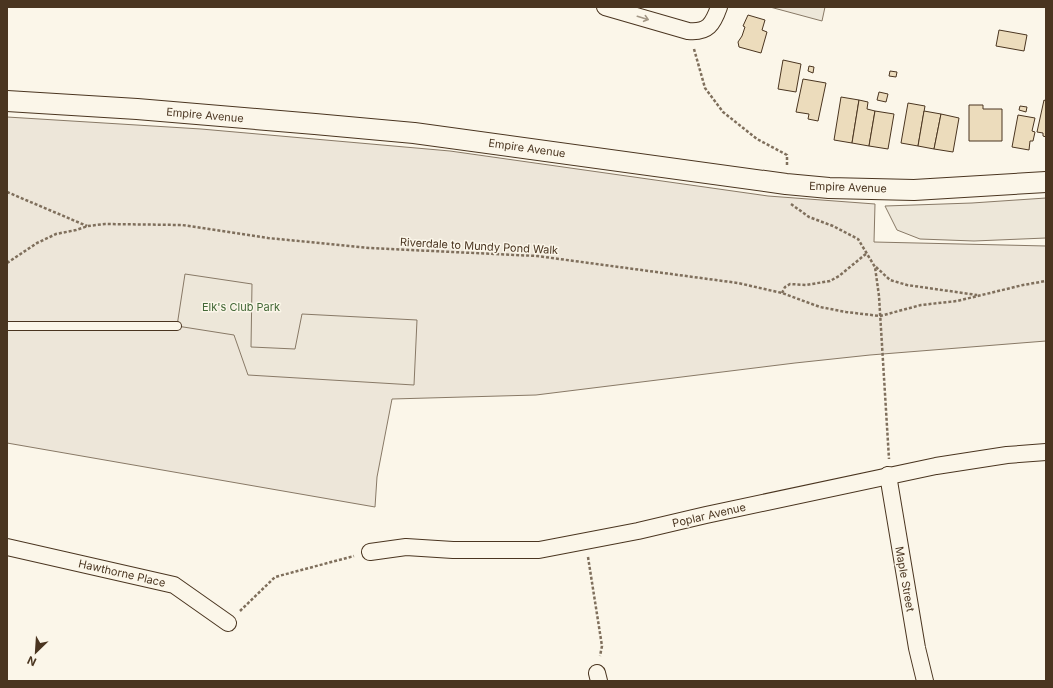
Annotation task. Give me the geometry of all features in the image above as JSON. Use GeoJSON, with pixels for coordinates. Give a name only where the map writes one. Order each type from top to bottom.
{"type":"FeatureCollection","features":[{"type":"Feature","properties":{"kind":"street"},"geometry":{"type":"LineString","coordinates":[[605,7],[695,32],[708,28],[713,22],[719,7]]}},
{"type":"Feature","properties":{"kind":"street","name":"Empire Avenue"},"geometry":{"type":"LineString","coordinates":[[7,101],[191,114],[414,133],[474,140],[786,184],[829,188],[914,190],[1046,182]]}},
{"type":"Feature","properties":{"kind":"street","name":"Poplar Avenue"},"geometry":{"type":"LineString","coordinates":[[370,552],[406,547],[453,550],[539,550],[638,531],[889,468],[1046,452]]}},
{"type":"Feature","properties":{"kind":"street","name":"Maple Street"},"geometry":{"type":"LineString","coordinates":[[889,468],[917,648],[925,681]]}},
{"type":"Feature","properties":{"kind":"street","name":"Hawthorne Place"},"geometry":{"type":"LineString","coordinates":[[7,547],[174,585],[228,623]]}},
{"type":"Feature","properties":{"kind":"lane"},"geometry":{"type":"LineString","coordinates":[[7,326],[177,326]]}},
{"type":"Feature","properties":{"kind":"path"},"geometry":{"type":"LineString","coordinates":[[694,49],[705,88],[712,98],[723,112],[757,139],[786,155],[787,169]]}},
{"type":"Feature","properties":{"kind":"path"},"geometry":{"type":"LineString","coordinates":[[7,192],[88,226]]}},
{"type":"Feature","properties":{"kind":"path"},"geometry":{"type":"LineString","coordinates":[[786,200],[809,216],[834,226],[858,239],[875,267],[890,280],[907,285],[979,295]]}},
{"type":"Feature","properties":{"kind":"path","name":"Riverdale to Mundy Pond Walk"},"geometry":{"type":"LineString","coordinates":[[7,263],[37,243],[56,234],[88,226],[104,224],[182,225],[268,238],[369,248],[537,256],[738,283],[782,293],[820,307],[880,316],[921,305],[957,302],[979,295],[1046,281]]}},
{"type":"Feature","properties":{"kind":"path"},"geometry":{"type":"LineString","coordinates":[[782,293],[785,287],[790,284],[806,285],[830,282],[867,253]]}},
{"type":"Feature","properties":{"kind":"path"},"geometry":{"type":"LineString","coordinates":[[875,267],[880,316],[889,468]]}},
{"type":"Feature","properties":{"kind":"path"},"geometry":{"type":"LineString","coordinates":[[228,623],[276,577],[370,552]]}},
{"type":"Feature","properties":{"kind":"path"},"geometry":{"type":"LineString","coordinates":[[587,553],[602,646],[598,677]]}},
{"type":"Feature","properties":{"kind":"green space","name":"Elk's Club Park"},"geometry":{"type":"Polygon","coordinates":[[[7,117],[201,129],[450,151],[768,196],[875,204],[874,242],[1046,246],[1046,341],[870,355],[536,395],[392,399],[377,477],[375,507],[7,443],[7,117]]]}},
{"type":"Feature","properties":{"kind":"shaded area"},"geometry":{"type":"Polygon","coordinates":[[[770,7],[825,7],[822,21],[770,7]]]}},
{"type":"Feature","properties":{"kind":"shaded area"},"geometry":{"type":"Polygon","coordinates":[[[1046,198],[1046,238],[974,241],[920,239],[897,230],[885,206],[972,203],[1046,198]]]}},
{"type":"Feature","properties":{"kind":"shaded area"},"geometry":{"type":"Polygon","coordinates":[[[185,274],[252,284],[251,347],[295,349],[302,314],[417,320],[414,385],[248,375],[234,335],[177,326],[185,274]]]}},
{"type":"Feature","properties":{"kind":"building"},"geometry":{"type":"Polygon","coordinates":[[[748,15],[765,20],[762,30],[767,32],[761,53],[739,47],[738,42],[742,36],[745,27],[743,26],[748,15]]]}},
{"type":"Feature","properties":{"kind":"building"},"geometry":{"type":"Polygon","coordinates":[[[999,30],[1027,35],[1024,51],[996,46],[999,30]]]}},
{"type":"Feature","properties":{"kind":"building"},"geometry":{"type":"Polygon","coordinates":[[[783,60],[801,64],[796,92],[778,89],[783,60]]]}},
{"type":"Feature","properties":{"kind":"building"},"geometry":{"type":"Polygon","coordinates":[[[809,66],[814,67],[813,73],[808,71],[809,66]]]}},
{"type":"Feature","properties":{"kind":"building"},"geometry":{"type":"Polygon","coordinates":[[[890,71],[897,72],[896,77],[889,76],[890,71]]]}},
{"type":"Feature","properties":{"kind":"building"},"geometry":{"type":"Polygon","coordinates":[[[803,79],[826,83],[818,121],[808,119],[809,114],[796,112],[803,79]]]}},
{"type":"Feature","properties":{"kind":"building"},"geometry":{"type":"Polygon","coordinates":[[[879,92],[888,94],[886,102],[877,100],[879,92]]]}},
{"type":"Feature","properties":{"kind":"building"},"geometry":{"type":"Polygon","coordinates":[[[841,97],[859,100],[852,143],[834,140],[841,97]]]}},
{"type":"Feature","properties":{"kind":"building"},"geometry":{"type":"Polygon","coordinates":[[[859,100],[868,102],[867,109],[875,111],[869,146],[852,143],[859,100]]]}},
{"type":"Feature","properties":{"kind":"building"},"geometry":{"type":"Polygon","coordinates":[[[1044,100],[1046,101],[1046,137],[1043,136],[1043,133],[1037,132],[1044,100]]]}},
{"type":"Feature","properties":{"kind":"building"},"geometry":{"type":"Polygon","coordinates":[[[908,103],[925,106],[918,146],[901,143],[908,103]]]}},
{"type":"Feature","properties":{"kind":"building"},"geometry":{"type":"Polygon","coordinates":[[[969,105],[983,105],[983,109],[1002,109],[1002,141],[969,141],[969,105]]]}},
{"type":"Feature","properties":{"kind":"building"},"geometry":{"type":"Polygon","coordinates":[[[1020,106],[1027,107],[1026,112],[1019,110],[1020,106]]]}},
{"type":"Feature","properties":{"kind":"building"},"geometry":{"type":"Polygon","coordinates":[[[875,111],[894,114],[888,149],[869,146],[875,111]]]}},
{"type":"Feature","properties":{"kind":"building"},"geometry":{"type":"Polygon","coordinates":[[[924,111],[941,114],[934,149],[918,146],[924,111]]]}},
{"type":"Feature","properties":{"kind":"building"},"geometry":{"type":"Polygon","coordinates":[[[941,114],[959,118],[953,152],[934,149],[941,114]]]}},
{"type":"Feature","properties":{"kind":"building"},"geometry":{"type":"Polygon","coordinates":[[[1018,115],[1035,118],[1032,131],[1035,132],[1033,141],[1030,141],[1029,150],[1012,147],[1018,115]]]}}]}
